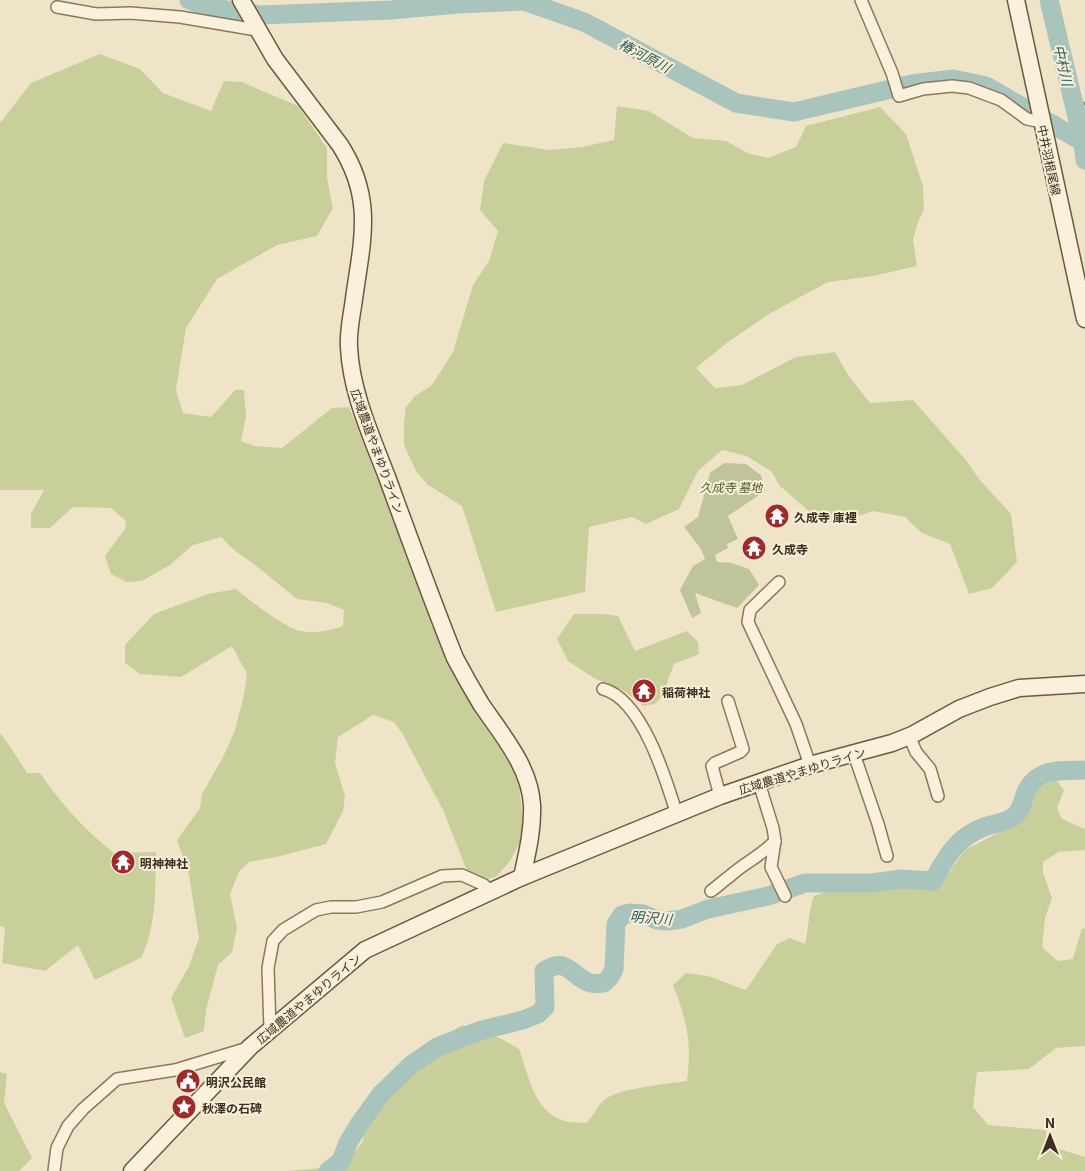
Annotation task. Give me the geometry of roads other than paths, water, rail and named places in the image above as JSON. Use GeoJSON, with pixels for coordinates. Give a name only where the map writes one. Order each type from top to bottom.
{"type":"FeatureCollection","features":[{"type":"Feature","properties":{"kind":"street","name":"広域農道やまゆりライン"},"geometry":{"type":"LineString","coordinates":[[240,0],[275,58],[340,145],[349,159],[359,182],[363,203],[363,231],[349,329],[349,347],[354,385],[454,658],[476,696],[521,762],[529,786],[532,804],[532,826],[522,878]]}},
{"type":"Feature","properties":{"kind":"street"},"geometry":{"type":"LineString","coordinates":[[861,0],[892,73],[899,96],[923,89],[952,86],[969,88],[1001,100],[1027,119],[1042,122]]}},
{"type":"Feature","properties":{"kind":"street","name":"中井羽根尾線"},"geometry":{"type":"LineString","coordinates":[[1016,0],[1085,320]]}},
{"type":"Feature","properties":{"kind":"street"},"geometry":{"type":"LineString","coordinates":[[57,6],[96,14],[130,13],[254,26]]}},
{"type":"Feature","properties":{"kind":"street"},"geometry":{"type":"LineString","coordinates":[[780,582],[750,610],[748,622],[796,724],[810,765]]}},
{"type":"Feature","properties":{"kind":"street","name":"広域農道やまゆりライン"},"geometry":{"type":"LineString","coordinates":[[132,1171],[250,1047],[366,950],[522,878],[720,796],[810,765],[854,754],[909,736],[959,709],[1019,688],[1085,684]]}},
{"type":"Feature","properties":{"kind":"street"},"geometry":{"type":"LineString","coordinates":[[603,689],[613,692],[636,715],[663,771],[677,815]]}},
{"type":"Feature","properties":{"kind":"street"},"geometry":{"type":"LineString","coordinates":[[720,796],[712,766],[743,749],[728,701]]}},
{"type":"Feature","properties":{"kind":"street"},"geometry":{"type":"LineString","coordinates":[[909,736],[916,752],[930,769],[938,796]]}},
{"type":"Feature","properties":{"kind":"street"},"geometry":{"type":"LineString","coordinates":[[854,754],[881,832],[887,856]]}},
{"type":"Feature","properties":{"kind":"street"},"geometry":{"type":"LineString","coordinates":[[759,783],[773,828],[775,842],[771,867],[784,896]]}},
{"type":"Feature","properties":{"kind":"street"},"geometry":{"type":"LineString","coordinates":[[711,891],[758,857],[775,842]]}},
{"type":"Feature","properties":{"kind":"street"},"geometry":{"type":"LineString","coordinates":[[270,1029],[268,968],[273,941],[283,930],[316,910],[331,907],[356,907],[382,902],[442,876],[462,875],[484,885],[492,893]]}},
{"type":"Feature","properties":{"kind":"street"},"geometry":{"type":"LineString","coordinates":[[54,1171],[57,1148],[68,1126],[82,1109],[117,1079],[175,1070],[250,1047]]}},
{"type":"Feature","properties":{"kind":"waterway","name":"椿河原川"},"geometry":{"type":"LineString","coordinates":[[189,0],[207,7],[260,15],[391,10],[524,1],[584,22],[736,103],[794,112],[912,84],[953,79],[986,86],[1083,142]]}},
{"type":"Feature","properties":{"kind":"waterway","name":"中村川"},"geometry":{"type":"LineString","coordinates":[[1049,0],[1083,142],[1085,160]]}},
{"type":"Feature","properties":{"kind":"waterway"},"geometry":{"type":"LineString","coordinates":[[1075,111],[1085,103]]}},
{"type":"Feature","properties":{"kind":"waterway","name":"明沢川"},"geometry":{"type":"LineString","coordinates":[[328,1171],[341,1161],[348,1143],[381,1094],[411,1065],[437,1047],[482,1030],[523,1020],[538,1014],[545,1007],[544,971],[552,967],[565,967],[585,981],[604,983],[614,969],[616,924],[622,915],[630,913],[643,914],[657,920],[667,921],[682,919],[708,909],[768,896],[805,883],[871,883],[902,879],[933,881],[953,849],[966,836],[984,827],[1010,819],[1016,814],[1021,808],[1027,790],[1038,777],[1052,772],[1085,770]]}},
{"type":"Feature","properties":{"kind":"place","name":"久成寺 庫裡"},"geometry":{"type":"Point","coordinates":[777,516]}},
{"type":"Feature","properties":{"kind":"place","name":"久成寺"},"geometry":{"type":"Point","coordinates":[754,548]}},
{"type":"Feature","properties":{"kind":"place","name":"稲荷神社"},"geometry":{"type":"Point","coordinates":[644,691]}},
{"type":"Feature","properties":{"kind":"place","name":"明神神社"},"geometry":{"type":"Point","coordinates":[123,862]}},
{"type":"Feature","properties":{"kind":"place","name":"明沢公民館"},"geometry":{"type":"Point","coordinates":[188,1081]}},
{"type":"Feature","properties":{"kind":"place","name":"秋澤の石碑"},"geometry":{"type":"Point","coordinates":[184,1107]}},
{"type":"Feature","properties":{"kind":"park label","name":"久成寺 墓地"},"geometry":{"type":"Point","coordinates":[731,486]}}]}
